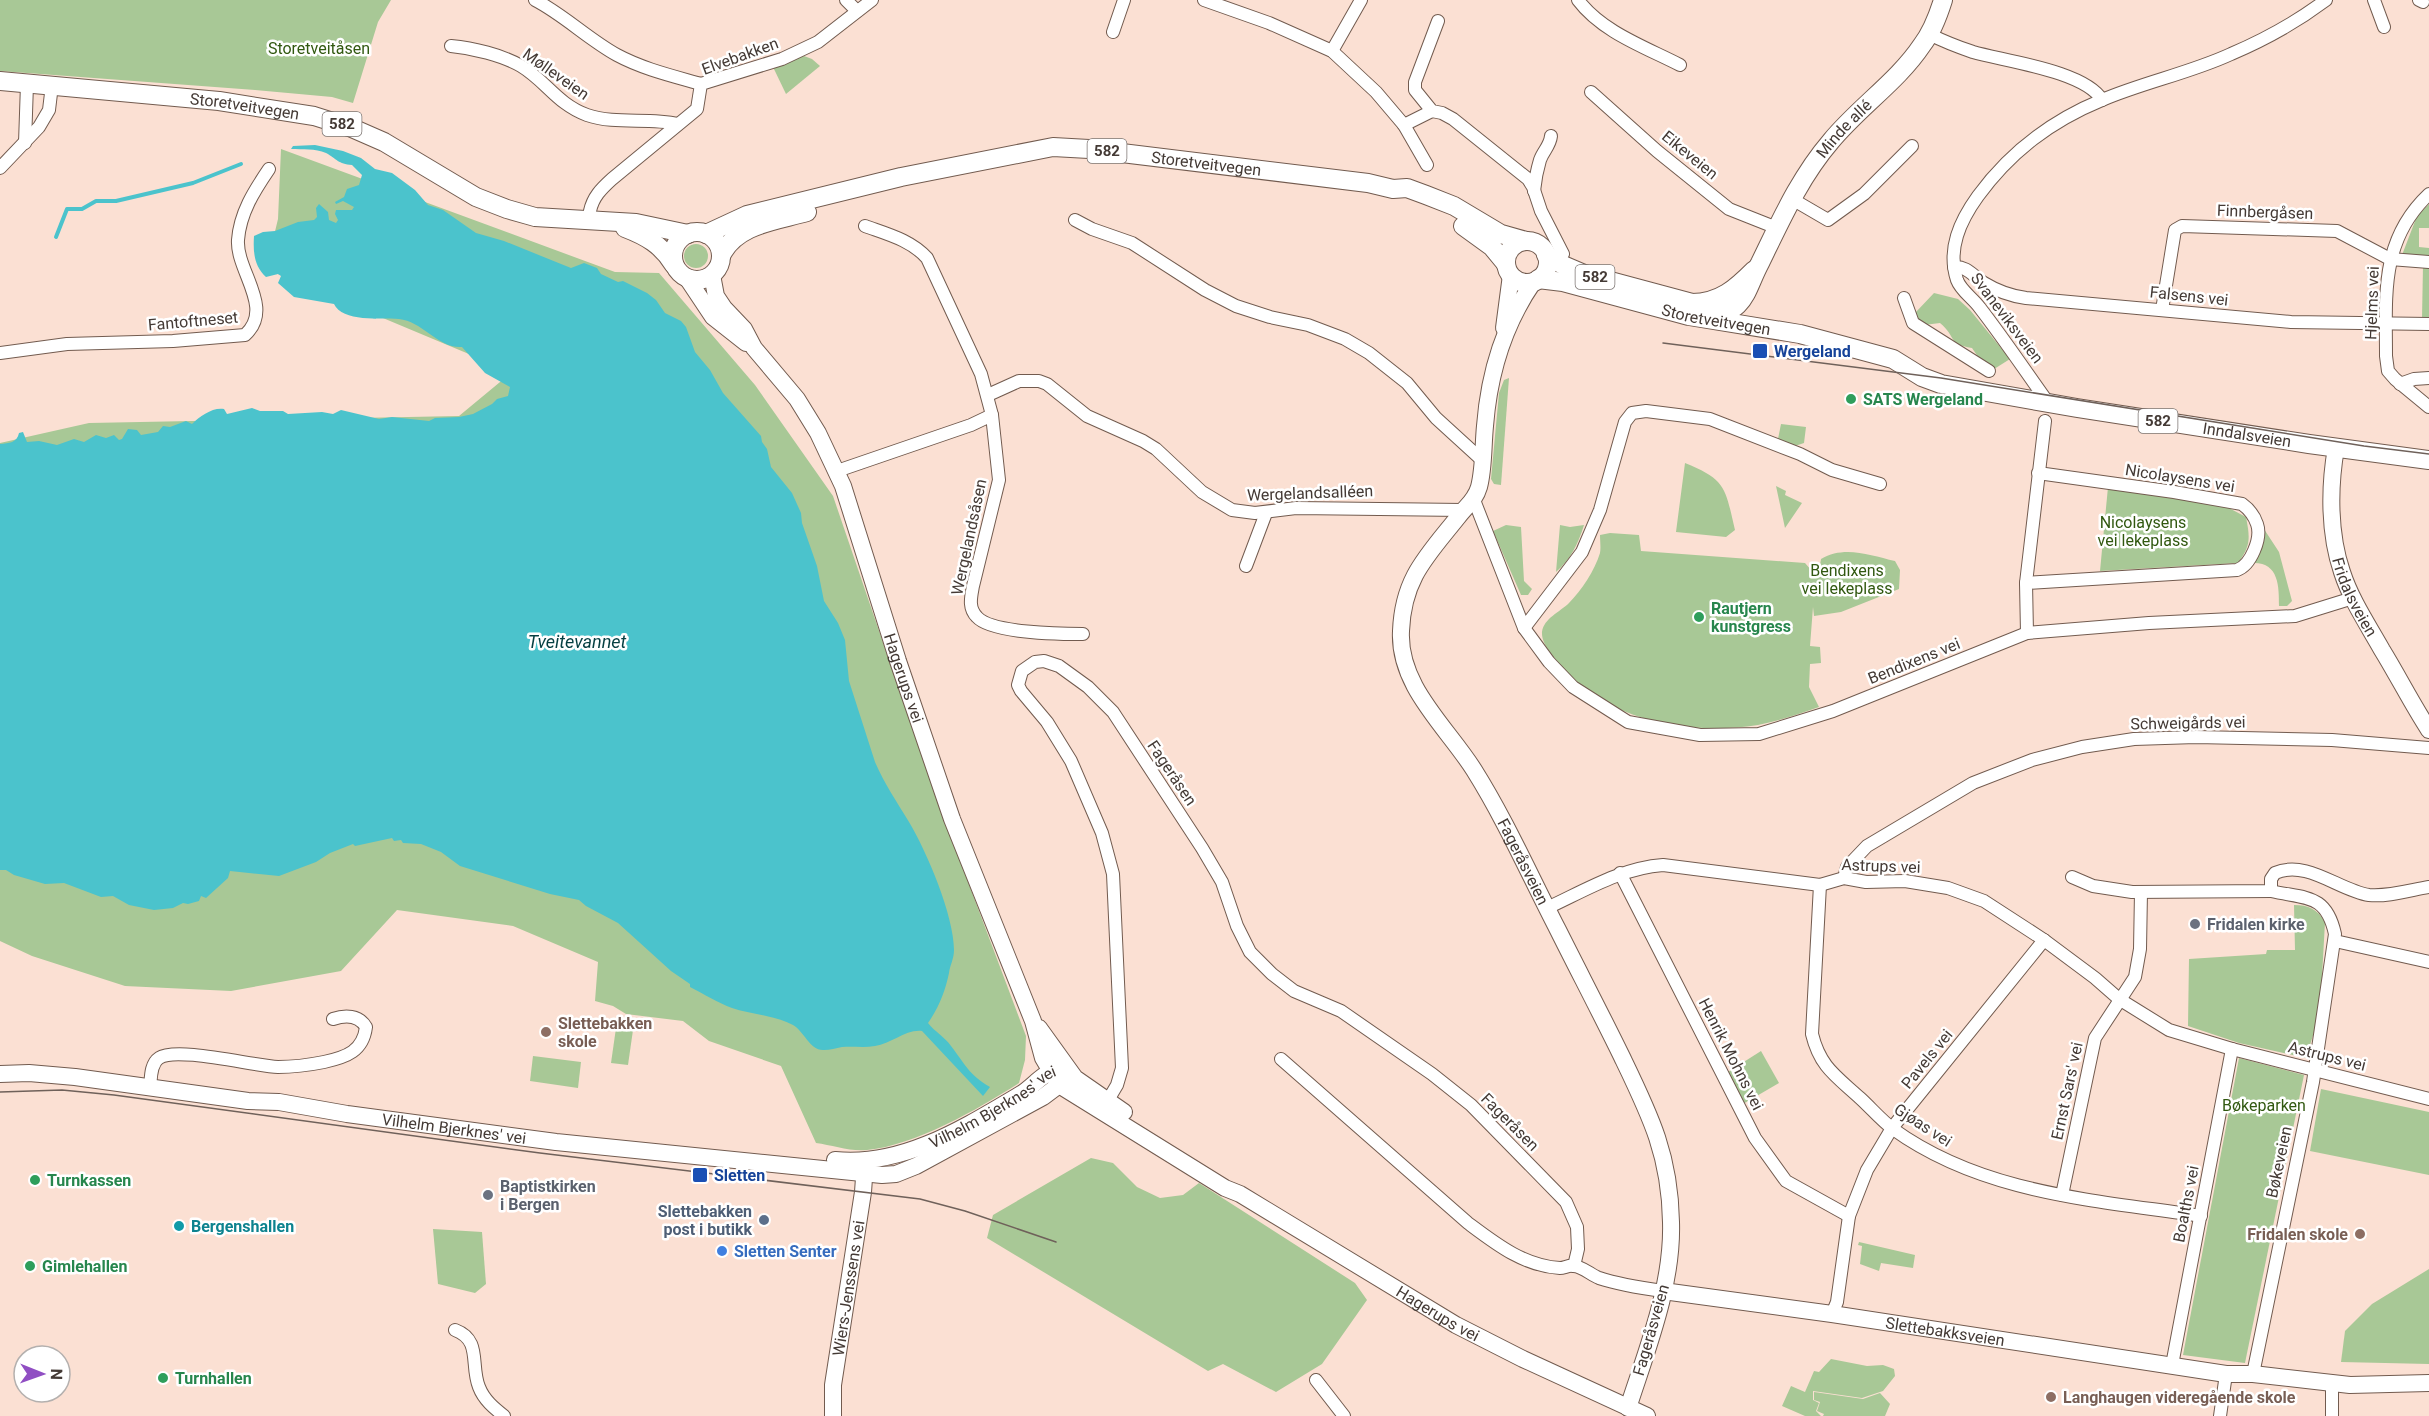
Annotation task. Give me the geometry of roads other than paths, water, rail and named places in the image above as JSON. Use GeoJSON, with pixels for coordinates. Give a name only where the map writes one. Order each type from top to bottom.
{"type":"FeatureCollection","features":[{"type":"Feature","properties":{"kind":"main road","name":"Minde allé"},"geometry":{"type":"LineString","coordinates":[[1689,316],[1716,315],[1736,306],[1747,295],[1758,266],[1810,167],[1830,141],[1908,63],[1929,34],[1943,0]]}},
{"type":"Feature","properties":{"kind":"main road","name":"Storetveitvegen"},"geometry":{"type":"LineString","coordinates":[[0,81],[219,101],[314,116],[352,128],[384,142],[476,197],[507,209],[535,217],[636,224],[697,234],[771,208],[901,177],[1053,147],[1251,168],[1368,183],[1393,189],[1407,188],[1454,206],[1501,234],[1526,241]]}},
{"type":"Feature","properties":{"kind":"main road","name":"Storetveitvegen"},"geometry":{"type":"LineString","coordinates":[[721,256],[725,247],[737,236],[757,225],[910,184],[949,169]]}},
{"type":"Feature","properties":{"kind":"main road","name":"Storetveitvegen"},"geometry":{"type":"LineString","coordinates":[[1393,189],[1449,217],[1477,235],[1492,247],[1509,270]]}},
{"type":"Feature","properties":{"kind":"main road","name":"Storetveitvegen"},"geometry":{"type":"LineString","coordinates":[[612,223],[656,243],[665,251],[680,272]]}},
{"type":"Feature","properties":{"kind":"main road"},"geometry":{"type":"LineString","coordinates":[[712,275],[700,280],[680,272],[673,250],[682,237],[697,234],[717,243],[721,256]]}},
{"type":"Feature","properties":{"kind":"main road"},"geometry":{"type":"LineString","coordinates":[[1509,270],[1511,248],[1526,241]]}},
{"type":"Feature","properties":{"kind":"main road","name":"582"},"geometry":{"type":"LineString","coordinates":[[1526,241],[1555,254]]}},
{"type":"Feature","properties":{"kind":"main road","name":"Storetveitvegen"},"geometry":{"type":"LineString","coordinates":[[1555,254],[1563,265],[1584,274],[1647,291]]}},
{"type":"Feature","properties":{"kind":"main road"},"geometry":{"type":"LineString","coordinates":[[1536,280],[1545,271],[1555,254]]}},
{"type":"Feature","properties":{"kind":"main road","name":"582"},"geometry":{"type":"LineString","coordinates":[[712,275],[720,263],[721,256]]}},
{"type":"Feature","properties":{"kind":"main road","name":"Minde allé"},"geometry":{"type":"LineString","coordinates":[[1647,291],[1692,303],[1709,302],[1731,293],[1758,266]]}},
{"type":"Feature","properties":{"kind":"main road","name":"582"},"geometry":{"type":"LineString","coordinates":[[1509,270],[1520,281],[1536,280]]}},
{"type":"Feature","properties":{"kind":"main road","name":"Fageråsveien"},"geometry":{"type":"LineString","coordinates":[[1509,270],[1503,337],[1487,400],[1481,479],[1468,505],[1417,569],[1409,583],[1400,632],[1402,652],[1411,680],[1476,773],[1509,831],[1605,1022],[1661,1144],[1670,1186],[1672,1224],[1670,1255],[1663,1291],[1628,1408]]}},
{"type":"Feature","properties":{"kind":"main road","name":"Hagerups vei"},"geometry":{"type":"LineString","coordinates":[[680,272],[713,317],[754,348]]}},
{"type":"Feature","properties":{"kind":"main road","name":"Hagerups vei"},"geometry":{"type":"LineString","coordinates":[[712,275],[716,296],[744,329],[754,348],[797,399],[818,433],[837,471],[952,819],[1033,1021],[1042,1058],[1059,1085],[1104,1106],[1225,1188],[1240,1194],[1456,1325],[1647,1416]]}},
{"type":"Feature","properties":{"kind":"main road","name":"Storetveitvegen"},"geometry":{"type":"LineString","coordinates":[[1536,280],[1563,282],[1689,316],[1783,330],[1893,359]]}},
{"type":"Feature","properties":{"kind":"main road","name":"Fageråsveien"},"geometry":{"type":"LineString","coordinates":[[1503,337],[1536,280]]}},
{"type":"Feature","properties":{"kind":"main road","name":"Inndalsveien"},"geometry":{"type":"LineString","coordinates":[[1893,359],[1933,382],[2047,412],[2429,460]]}},
{"type":"Feature","properties":{"kind":"main road","name":"Fridalsveien"},"geometry":{"type":"LineString","coordinates":[[2336,448],[2333,470],[2334,537],[2342,571],[2353,598],[2429,730]]}},
{"type":"Feature","properties":{"kind":"main road","name":"Hagerups vei"},"geometry":{"type":"LineString","coordinates":[[1033,1021],[1066,1067],[1104,1106]]}},
{"type":"Feature","properties":{"kind":"main road","name":"Vilhelm Bjerknes' vei"},"geometry":{"type":"LineString","coordinates":[[0,1074],[30,1073],[65,1076],[248,1101],[279,1102],[347,1114],[556,1142],[757,1162],[865,1168],[896,1174],[916,1166],[1043,1097],[1059,1085],[1066,1067]]}},
{"type":"Feature","properties":{"kind":"main road","name":"Vilhelm Bjerknes' vei"},"geometry":{"type":"LineString","coordinates":[[865,1168],[938,1140],[1025,1092],[1049,1071],[1066,1067]]}},
{"type":"Feature","properties":{"kind":"main road","name":"Wiers-Jenssens vei"},"geometry":{"type":"LineString","coordinates":[[833,1416],[833,1385],[865,1168]]}},
{"type":"Feature","properties":{"kind":"main road","name":"Slettebakksveien"},"geometry":{"type":"LineString","coordinates":[[1663,1291],[1832,1314],[2226,1374],[2253,1374],[2332,1384],[2429,1383]]}},
{"type":"Feature","properties":{"kind":"street"},"geometry":{"type":"LineString","coordinates":[[535,0],[554,10],[616,55],[648,69],[701,84]]}},
{"type":"Feature","properties":{"kind":"street"},"geometry":{"type":"LineString","coordinates":[[846,0],[857,12]]}},
{"type":"Feature","properties":{"kind":"street","name":"Elvebakken"},"geometry":{"type":"LineString","coordinates":[[590,211],[592,202],[599,191],[697,109],[701,84],[782,59],[818,42],[872,0]]}},
{"type":"Feature","properties":{"kind":"street"},"geometry":{"type":"LineString","coordinates":[[1113,32],[1124,0]]}},
{"type":"Feature","properties":{"kind":"street"},"geometry":{"type":"LineString","coordinates":[[1204,0],[1269,23],[1332,51],[1377,92],[1404,125],[1427,165]]}},
{"type":"Feature","properties":{"kind":"street"},"geometry":{"type":"LineString","coordinates":[[1332,51],[1361,0]]}},
{"type":"Feature","properties":{"kind":"street"},"geometry":{"type":"LineString","coordinates":[[1578,0],[1597,20],[1612,30],[1680,65]]}},
{"type":"Feature","properties":{"kind":"street","name":"Svaneviksveien"},"geometry":{"type":"LineString","coordinates":[[2047,412],[1971,297],[1958,283],[1953,251],[1961,224],[1970,207],[1999,169],[2034,136],[2102,100],[2230,55],[2326,0]]}},
{"type":"Feature","properties":{"kind":"street"},"geometry":{"type":"LineString","coordinates":[[2374,0],[2384,27]]}},
{"type":"Feature","properties":{"kind":"street"},"geometry":{"type":"LineString","coordinates":[[1432,111],[1414,90],[1438,21]]}},
{"type":"Feature","properties":{"kind":"street"},"geometry":{"type":"LineString","coordinates":[[1929,34],[1973,52],[2007,59],[2079,81],[2090,87],[2102,100]]}},
{"type":"Feature","properties":{"kind":"street","name":"Mølleveien"},"geometry":{"type":"LineString","coordinates":[[451,46],[504,59],[522,67],[569,107],[586,115],[603,120],[642,120],[678,124]]}},
{"type":"Feature","properties":{"kind":"street"},"geometry":{"type":"LineString","coordinates":[[25,143],[27,84]]}},
{"type":"Feature","properties":{"kind":"street"},"geometry":{"type":"LineString","coordinates":[[0,168],[39,127],[49,110],[52,85]]}},
{"type":"Feature","properties":{"kind":"street","name":"Eikeveien"},"geometry":{"type":"LineString","coordinates":[[1591,92],[1657,151],[1729,209],[1777,228]]}},
{"type":"Feature","properties":{"kind":"street"},"geometry":{"type":"LineString","coordinates":[[1404,125],[1432,111],[1442,113],[1453,119],[1528,179],[1555,254]]}},
{"type":"Feature","properties":{"kind":"street"},"geometry":{"type":"LineString","coordinates":[[1534,192],[1540,159],[1550,143],[1551,136]]}},
{"type":"Feature","properties":{"kind":"street"},"geometry":{"type":"LineString","coordinates":[[1792,199],[1828,220],[1864,194],[1912,146]]}},
{"type":"Feature","properties":{"kind":"street","name":"Fantoftneset"},"geometry":{"type":"LineString","coordinates":[[0,353],[67,344],[162,342],[245,335],[253,326],[256,311],[255,294],[241,263],[238,247],[239,233],[246,206],[269,169]]}},
{"type":"Feature","properties":{"kind":"street","name":"Hjelms vei"},"geometry":{"type":"LineString","coordinates":[[2429,194],[2409,217],[2390,260],[2386,323],[2388,370],[2400,384],[2429,407]]}},
{"type":"Feature","properties":{"kind":"street"},"geometry":{"type":"LineString","coordinates":[[1075,220],[1092,229],[1132,243],[1205,290],[1236,306],[1270,317],[1308,325],[1345,339],[1369,353],[1407,383],[1436,418],[1482,460]]}},
{"type":"Feature","properties":{"kind":"street","name":"Wergelandsåsen"},"geometry":{"type":"LineString","coordinates":[[865,226],[909,243],[927,258],[981,374],[988,395],[999,480],[970,603],[975,615],[988,625],[1042,633],[1083,634]]}},
{"type":"Feature","properties":{"kind":"street","name":"Finnbergåsen"},"geometry":{"type":"LineString","coordinates":[[2162,310],[2175,230],[2182,226],[2337,231],[2390,260],[2429,262]]}},
{"type":"Feature","properties":{"kind":"street","name":"Falsens vei"},"geometry":{"type":"LineString","coordinates":[[1954,267],[1964,268],[1985,283],[2013,296],[2291,322],[2429,324]]}},
{"type":"Feature","properties":{"kind":"street"},"geometry":{"type":"LineString","coordinates":[[1904,298],[1913,323],[1989,371]]}},
{"type":"Feature","properties":{"kind":"street"},"geometry":{"type":"LineString","coordinates":[[2400,384],[2414,379],[2429,378]]}},
{"type":"Feature","properties":{"kind":"street","name":"Wergelandsalléen"},"geometry":{"type":"LineString","coordinates":[[988,395],[1018,381],[1039,381],[1047,384],[1087,416],[1156,449],[1202,492],[1223,506],[1244,513],[1266,513],[1296,508],[1468,505]]}},
{"type":"Feature","properties":{"kind":"street"},"geometry":{"type":"LineString","coordinates":[[1524,628],[1582,552],[1600,510],[1625,422],[1632,413],[1646,411],[1710,419],[1800,454],[1832,470],[1880,484]]}},
{"type":"Feature","properties":{"kind":"street"},"geometry":{"type":"LineString","coordinates":[[2027,633],[2026,583],[2047,412]]}},
{"type":"Feature","properties":{"kind":"street"},"geometry":{"type":"LineString","coordinates":[[837,471],[971,425],[992,415]]}},
{"type":"Feature","properties":{"kind":"street","name":"Nicolaysens vei"},"geometry":{"type":"LineString","coordinates":[[2026,583],[2237,570],[2250,559],[2258,536],[2257,523],[2250,510],[2242,504],[2038,473]]}},
{"type":"Feature","properties":{"kind":"street","name":"Bendixens vei"},"geometry":{"type":"LineString","coordinates":[[1468,505],[1524,628],[1549,662],[1573,687],[1628,722],[1700,735],[1759,734],[1833,711],[2027,633],[2149,623],[2295,616],[2353,598]]}},
{"type":"Feature","properties":{"kind":"street"},"geometry":{"type":"LineString","coordinates":[[1246,566],[1266,513]]}},
{"type":"Feature","properties":{"kind":"street","name":"Fageråsen"},"geometry":{"type":"LineString","coordinates":[[1104,1106],[1117,1084],[1122,1068],[1113,874],[1102,833],[1071,761],[1047,722],[1021,692],[1018,685],[1022,671],[1035,662],[1044,660],[1059,666],[1088,687],[1113,712],[1222,882],[1237,926],[1250,952],[1272,974],[1294,991],[1341,1011],[1432,1074],[1471,1105],[1566,1202],[1576,1227],[1578,1249],[1574,1266]]}},
{"type":"Feature","properties":{"kind":"street","name":"Schweigårds vei"},"geometry":{"type":"LineString","coordinates":[[1844,878],[1847,867],[1867,846],[1973,783],[2032,760],[2082,747],[2134,739],[2196,737],[2332,740],[2429,748]]}},
{"type":"Feature","properties":{"kind":"street","name":"Astrups vei"},"geometry":{"type":"LineString","coordinates":[[1547,908],[1620,873],[1643,866],[1663,865],[1820,885],[1844,878],[1866,882],[1905,881],[1948,888],[1984,901],[2044,940],[2119,999],[2169,1030],[2232,1049],[2429,1099]]}},
{"type":"Feature","properties":{"kind":"street"},"geometry":{"type":"LineString","coordinates":[[2072,877],[2093,886],[2141,892],[2271,891],[2271,879],[2276,873],[2287,870],[2323,877],[2367,895],[2429,887]]}},
{"type":"Feature","properties":{"kind":"street","name":"Henrik Mohns vei"},"geometry":{"type":"LineString","coordinates":[[1620,873],[1755,1138],[1769,1160],[1786,1181],[1849,1216]]}},
{"type":"Feature","properties":{"kind":"street","name":"Gjøas vei"},"geometry":{"type":"LineString","coordinates":[[1820,885],[1812,1034],[1817,1053],[1827,1067],[1893,1128],[1960,1167],[1997,1181],[2062,1195],[2201,1216]]}},
{"type":"Feature","properties":{"kind":"street","name":"Bøkeveien"},"geometry":{"type":"LineString","coordinates":[[2253,1374],[2315,1070],[2335,941],[2332,922],[2320,903],[2312,898],[2271,891]]}},
{"type":"Feature","properties":{"kind":"street"},"geometry":{"type":"LineString","coordinates":[[2119,999],[2135,977],[2140,949],[2141,892]]}},
{"type":"Feature","properties":{"kind":"street","name":"Pavels vei"},"geometry":{"type":"LineString","coordinates":[[1832,1314],[1837,1302],[1849,1216],[1867,1170],[1893,1128],[2044,940]]}},
{"type":"Feature","properties":{"kind":"street"},"geometry":{"type":"LineString","coordinates":[[2335,941],[2429,962]]}},
{"type":"Feature","properties":{"kind":"street","name":"Ernst Sars' vei"},"geometry":{"type":"LineString","coordinates":[[2062,1195],[2095,1038],[2119,999]]}},
{"type":"Feature","properties":{"kind":"street"},"geometry":{"type":"LineString","coordinates":[[150,1088],[153,1066],[156,1060],[166,1055],[195,1055],[278,1067],[320,1062],[352,1053],[362,1043],[366,1027],[363,1021],[349,1016],[333,1019]]}},
{"type":"Feature","properties":{"kind":"street","name":"Boalths vei"},"geometry":{"type":"LineString","coordinates":[[2172,1365],[2232,1049]]}},
{"type":"Feature","properties":{"kind":"street"},"geometry":{"type":"LineString","coordinates":[[1281,1059],[1468,1223],[1501,1248],[1527,1260],[1545,1265],[1561,1268],[1574,1266],[1598,1277],[1641,1289],[1663,1291]]}},
{"type":"Feature","properties":{"kind":"street"},"geometry":{"type":"LineString","coordinates":[[455,1330],[469,1338],[480,1391],[488,1402],[504,1416]]}},
{"type":"Feature","properties":{"kind":"street"},"geometry":{"type":"LineString","coordinates":[[2220,1416],[2226,1374]]}},
{"type":"Feature","properties":{"kind":"street"},"geometry":{"type":"LineString","coordinates":[[1316,1380],[1344,1416]]}},
{"type":"Feature","properties":{"kind":"street"},"geometry":{"type":"LineString","coordinates":[[2332,1384],[2332,1416]]}},
{"type":"Feature","properties":{"kind":"water","name":"Tveitevannet"},"geometry":{"type":"Polygon","coordinates":[[[315,145],[343,151],[361,158],[375,169],[392,173],[415,190],[428,205],[443,210],[476,233],[504,241],[571,268],[584,263],[597,268],[601,274],[618,282],[623,281],[647,293],[656,300],[665,313],[681,321],[686,327],[695,352],[710,370],[723,393],[761,436],[771,467],[792,493],[801,513],[802,523],[817,566],[824,601],[838,623],[845,640],[849,681],[875,762],[924,850],[950,920],[953,956],[943,993],[928,1023],[949,1043],[972,1074],[990,1087],[983,1096],[922,1031],[910,1032],[875,1046],[819,1049],[793,1025],[779,1019],[732,1008],[690,987],[690,984],[671,971],[618,923],[579,900],[550,894],[460,866],[441,852],[421,844],[403,843],[401,840],[394,841],[392,838],[355,846],[353,844],[330,853],[316,862],[279,876],[230,871],[228,878],[206,898],[201,896],[199,901],[154,910],[129,905],[113,896],[101,897],[64,883],[45,884],[0,870],[0,444],[12,442],[19,433],[23,432],[27,442],[39,441],[57,445],[74,439],[84,442],[96,435],[106,438],[114,435],[119,440],[128,429],[137,430],[141,435],[158,432],[163,426],[170,427],[186,421],[192,424],[215,409],[224,409],[227,414],[252,408],[260,411],[283,411],[288,414],[322,412],[333,414],[341,410],[379,419],[392,417],[429,421],[435,418],[473,414],[497,399],[508,396],[510,387],[485,373],[462,347],[446,344],[407,321],[353,316],[338,310],[334,304],[294,297],[278,283],[281,276],[278,274],[266,277],[262,273],[255,258],[254,236],[298,222],[314,220],[317,217],[316,208],[319,204],[328,212],[329,220],[336,223],[338,220],[336,210],[352,210],[354,207],[343,201],[336,204],[335,202],[344,197],[347,189],[359,185],[362,175],[352,165],[341,162],[322,151],[291,149],[293,146],[315,145]]]}},
{"type":"Feature","properties":{"kind":"waterway"},"geometry":{"type":"LineString","coordinates":[[56,237],[67,209],[82,209],[96,201],[116,201],[193,183],[241,164]]}},
{"type":"Feature","properties":{"kind":"tram line"},"geometry":{"type":"LineString","coordinates":[[1663,343],[1941,378],[2364,446],[2429,454]]}},
{"type":"Feature","properties":{"kind":"tram line"},"geometry":{"type":"LineString","coordinates":[[0,1092],[62,1090],[114,1095],[540,1153],[920,1199],[965,1211],[1056,1242]]}},
{"type":"Feature","properties":{"kind":"place","name":"Wergeland"},"geometry":{"type":"Point","coordinates":[1760,351]}},
{"type":"Feature","properties":{"kind":"place","name":"SATS Wergeland"},"geometry":{"type":"Point","coordinates":[1851,399]}},
{"type":"Feature","properties":{"kind":"place","name":"Rautjern kunstgress"},"geometry":{"type":"Point","coordinates":[1699,617]}},
{"type":"Feature","properties":{"kind":"place","name":"Fridalen kirke"},"geometry":{"type":"Point","coordinates":[2195,924]}},
{"type":"Feature","properties":{"kind":"place","name":"Slettebakken skole"},"geometry":{"type":"Point","coordinates":[546,1032]}},
{"type":"Feature","properties":{"kind":"place","name":"Sletten"},"geometry":{"type":"Point","coordinates":[700,1175]}},
{"type":"Feature","properties":{"kind":"place","name":"Turnkassen"},"geometry":{"type":"Point","coordinates":[35,1180]}},
{"type":"Feature","properties":{"kind":"place","name":"Baptistkirken i Bergen"},"geometry":{"type":"Point","coordinates":[488,1195]}},
{"type":"Feature","properties":{"kind":"place","name":"Slettebakken post i butikk"},"geometry":{"type":"Point","coordinates":[764,1220]}},
{"type":"Feature","properties":{"kind":"place","name":"Bergenshallen"},"geometry":{"type":"Point","coordinates":[179,1226]}},
{"type":"Feature","properties":{"kind":"place","name":"Fridalen skole"},"geometry":{"type":"Point","coordinates":[2360,1234]}},
{"type":"Feature","properties":{"kind":"place","name":"Sletten Senter"},"geometry":{"type":"Point","coordinates":[722,1251]}},
{"type":"Feature","properties":{"kind":"place","name":"Gimlehallen"},"geometry":{"type":"Point","coordinates":[30,1266]}},
{"type":"Feature","properties":{"kind":"place","name":"Turnhallen"},"geometry":{"type":"Point","coordinates":[163,1378]}},
{"type":"Feature","properties":{"kind":"place","name":"Langhaugen videregående skole"},"geometry":{"type":"Point","coordinates":[2051,1397]}},
{"type":"Feature","properties":{"kind":"park label","name":"Storetveitåsen"},"geometry":{"type":"Point","coordinates":[319,48]}},
{"type":"Feature","properties":{"kind":"park label","name":"Nicolaysens vei lekeplass"},"geometry":{"type":"Point","coordinates":[2143,531]}},
{"type":"Feature","properties":{"kind":"park label","name":"Bendixens vei lekeplass"},"geometry":{"type":"Point","coordinates":[1847,579]}},
{"type":"Feature","properties":{"kind":"park label","name":"Bøkeparken"},"geometry":{"type":"Point","coordinates":[2264,1105]}}]}
